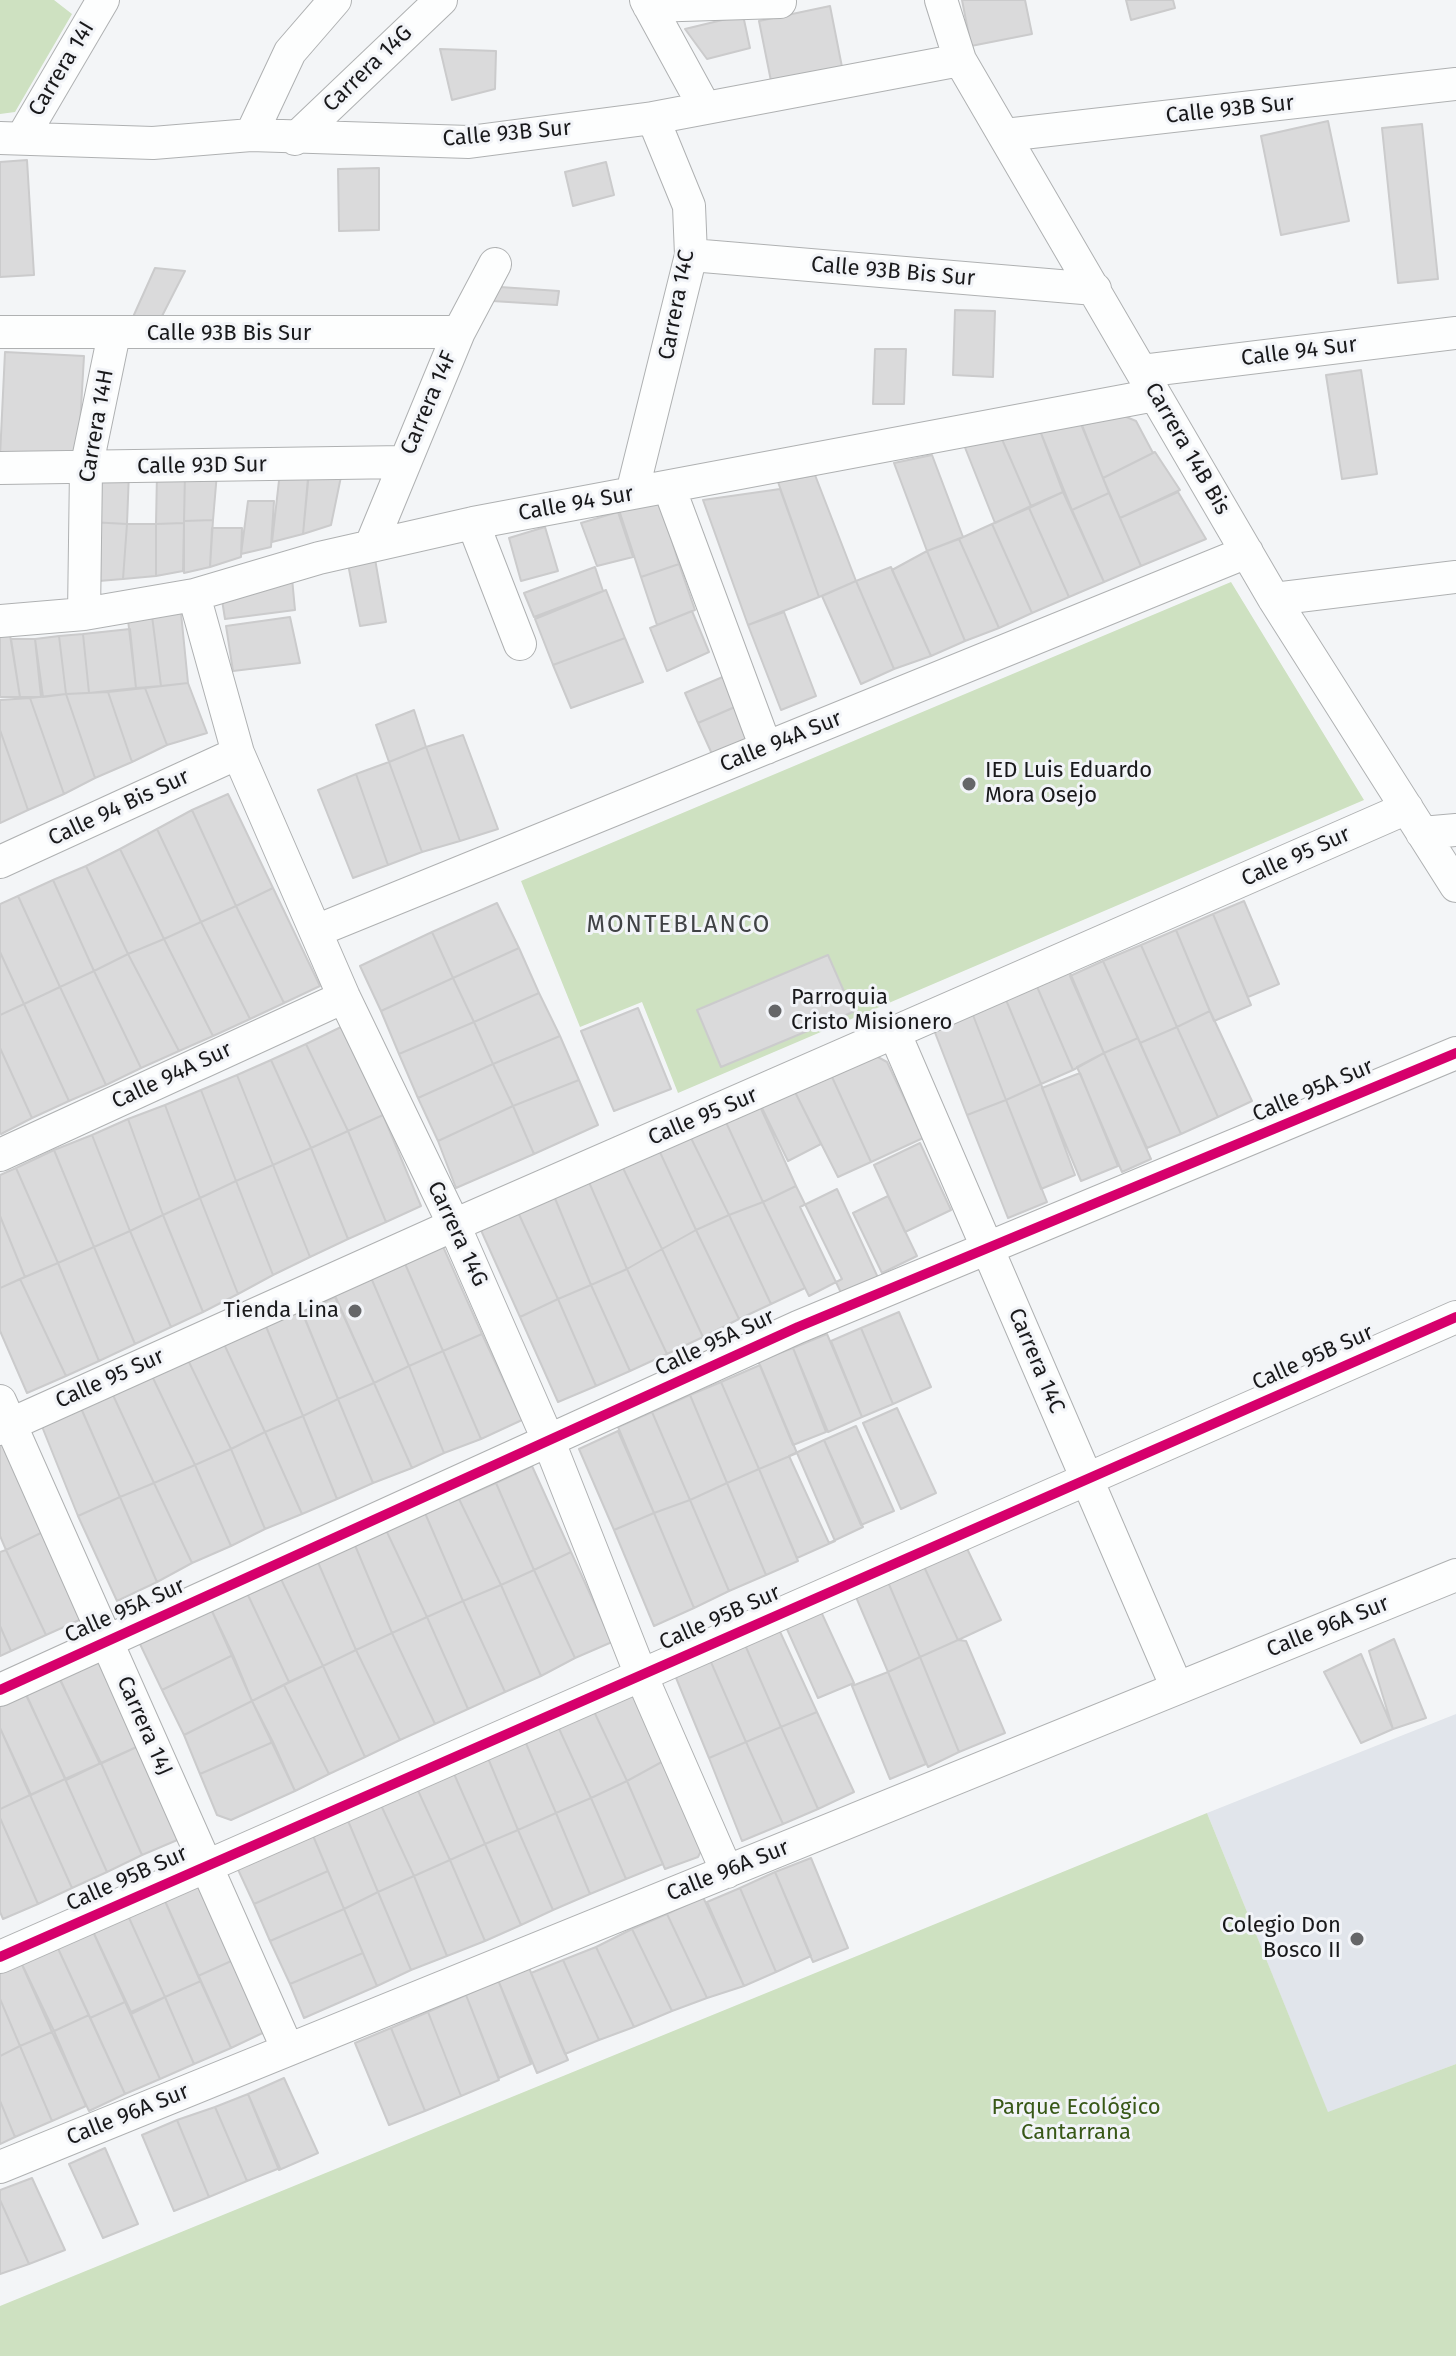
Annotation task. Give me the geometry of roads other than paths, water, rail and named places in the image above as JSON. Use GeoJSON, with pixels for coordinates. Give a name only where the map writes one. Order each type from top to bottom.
{"type":"FeatureCollection","features":[{"type":"Feature","properties":{"kind":"street","name":"Carrera 14I"},"geometry":{"type":"LineString","coordinates":[[11,138],[103,0]]}},
{"type":"Feature","properties":{"kind":"street"},"geometry":{"type":"LineString","coordinates":[[251,135],[290,52],[335,0]]}},
{"type":"Feature","properties":{"kind":"street","name":"Carrera 14G"},"geometry":{"type":"LineString","coordinates":[[295,139],[441,0]]}},
{"type":"Feature","properties":{"kind":"street","name":"Carrera 14B Bis"},"geometry":{"type":"LineString","coordinates":[[941,0],[960,60],[1274,599],[1456,886]]}},
{"type":"Feature","properties":{"kind":"street"},"geometry":{"type":"LineString","coordinates":[[705,108],[647,3],[780,2]]}},
{"type":"Feature","properties":{"kind":"street","name":"Calle 93B Sur"},"geometry":{"type":"LineString","coordinates":[[11,138],[153,143],[251,135],[295,139],[469,142],[653,118],[960,60]]}},
{"type":"Feature","properties":{"kind":"street","name":"Calle 93B Sur"},"geometry":{"type":"LineString","coordinates":[[1005,135],[1456,84]]}},
{"type":"Feature","properties":{"kind":"street","name":"Carrera 14C"},"geometry":{"type":"LineString","coordinates":[[632,493],[691,255],[689,206],[653,118]]}},
{"type":"Feature","properties":{"kind":"street","name":"Calle 93B Bis Sur"},"geometry":{"type":"LineString","coordinates":[[691,255],[1095,289]]}},
{"type":"Feature","properties":{"kind":"street","name":"Carrera 14F"},"geometry":{"type":"LineString","coordinates":[[371,545],[459,332],[495,264]]}},
{"type":"Feature","properties":{"kind":"street","name":"Calle 93B Bis Sur"},"geometry":{"type":"LineString","coordinates":[[0,332],[459,332]]}},
{"type":"Feature","properties":{"kind":"street","name":"Calle 94 Sur"},"geometry":{"type":"LineString","coordinates":[[0,621],[84,614],[194,595],[371,545],[473,523],[669,487],[1149,383],[1456,333]]}},
{"type":"Feature","properties":{"kind":"street","name":"Carrera 14H"},"geometry":{"type":"LineString","coordinates":[[84,614],[86,469],[114,334]]}},
{"type":"Feature","properties":{"kind":"street","name":"Calle 93D Sur"},"geometry":{"type":"LineString","coordinates":[[0,468],[404,462]]}},
{"type":"Feature","properties":{"kind":"street"},"geometry":{"type":"LineString","coordinates":[[669,487],[766,748]]}},
{"type":"Feature","properties":{"kind":"street"},"geometry":{"type":"LineString","coordinates":[[473,523],[520,644]]}},
{"type":"Feature","properties":{"kind":"street","name":"Calle 94A Sur"},"geometry":{"type":"LineString","coordinates":[[316,931],[1247,552]]}},
{"type":"Feature","properties":{"kind":"street"},"geometry":{"type":"LineString","coordinates":[[1274,599],[1456,577]]}},
{"type":"Feature","properties":{"kind":"street","name":"Carrera 14G"},"geometry":{"type":"LineString","coordinates":[[194,595],[238,753],[344,997],[454,1225],[549,1442],[641,1675],[727,1872]]}},
{"type":"Feature","properties":{"kind":"street","name":"Calle 94 Bis Sur"},"geometry":{"type":"LineString","coordinates":[[0,862],[238,753]]}},
{"type":"Feature","properties":{"kind":"street","name":"Calle 95 Sur"},"geometry":{"type":"LineString","coordinates":[[3,1418],[895,1034],[1414,820],[1456,830]]}},
{"type":"Feature","properties":{"kind":"street","name":"Calle 94A Sur"},"geometry":{"type":"LineString","coordinates":[[0,1155],[344,997]]}},
{"type":"Feature","properties":{"kind":"street","name":"Carrera 14C"},"geometry":{"type":"LineString","coordinates":[[895,1034],[1177,1688]]}},
{"type":"Feature","properties":{"kind":"street","name":"Calle 95A Sur"},"geometry":{"type":"LineString","coordinates":[[0,1690],[798,1327],[1456,1053]]}},
{"type":"Feature","properties":{"kind":"street","name":"Calle 95B Sur"},"geometry":{"type":"LineString","coordinates":[[0,1957],[1456,1317]]}},
{"type":"Feature","properties":{"kind":"street","name":"Carrera 14J"},"geometry":{"type":"LineString","coordinates":[[3,1418],[288,2050]]}},
{"type":"Feature","properties":{"kind":"street","name":"Calle 96A Sur"},"geometry":{"type":"LineString","coordinates":[[0,2167],[1456,1575]]}},
{"type":"Feature","properties":{"kind":"place","name":"IED Luis Eduardo Mora Osejo"},"geometry":{"type":"Point","coordinates":[969,784]}},
{"type":"Feature","properties":{"kind":"place","name":"Parroquia Cristo Misionero"},"geometry":{"type":"Point","coordinates":[775,1011]}},
{"type":"Feature","properties":{"kind":"place","name":"Tienda Lina"},"geometry":{"type":"Point","coordinates":[355,1311]}},
{"type":"Feature","properties":{"kind":"place","name":"Colegio Don Bosco II"},"geometry":{"type":"Point","coordinates":[1357,1939]}},
{"type":"Feature","properties":{"kind":"district","name":"MONTEBLANCO"},"geometry":{"type":"Point","coordinates":[679,925]}},
{"type":"Feature","properties":{"kind":"park label","name":"Parque Ecológico Cantarrana"},"geometry":{"type":"Point","coordinates":[1076,2120]}}]}
